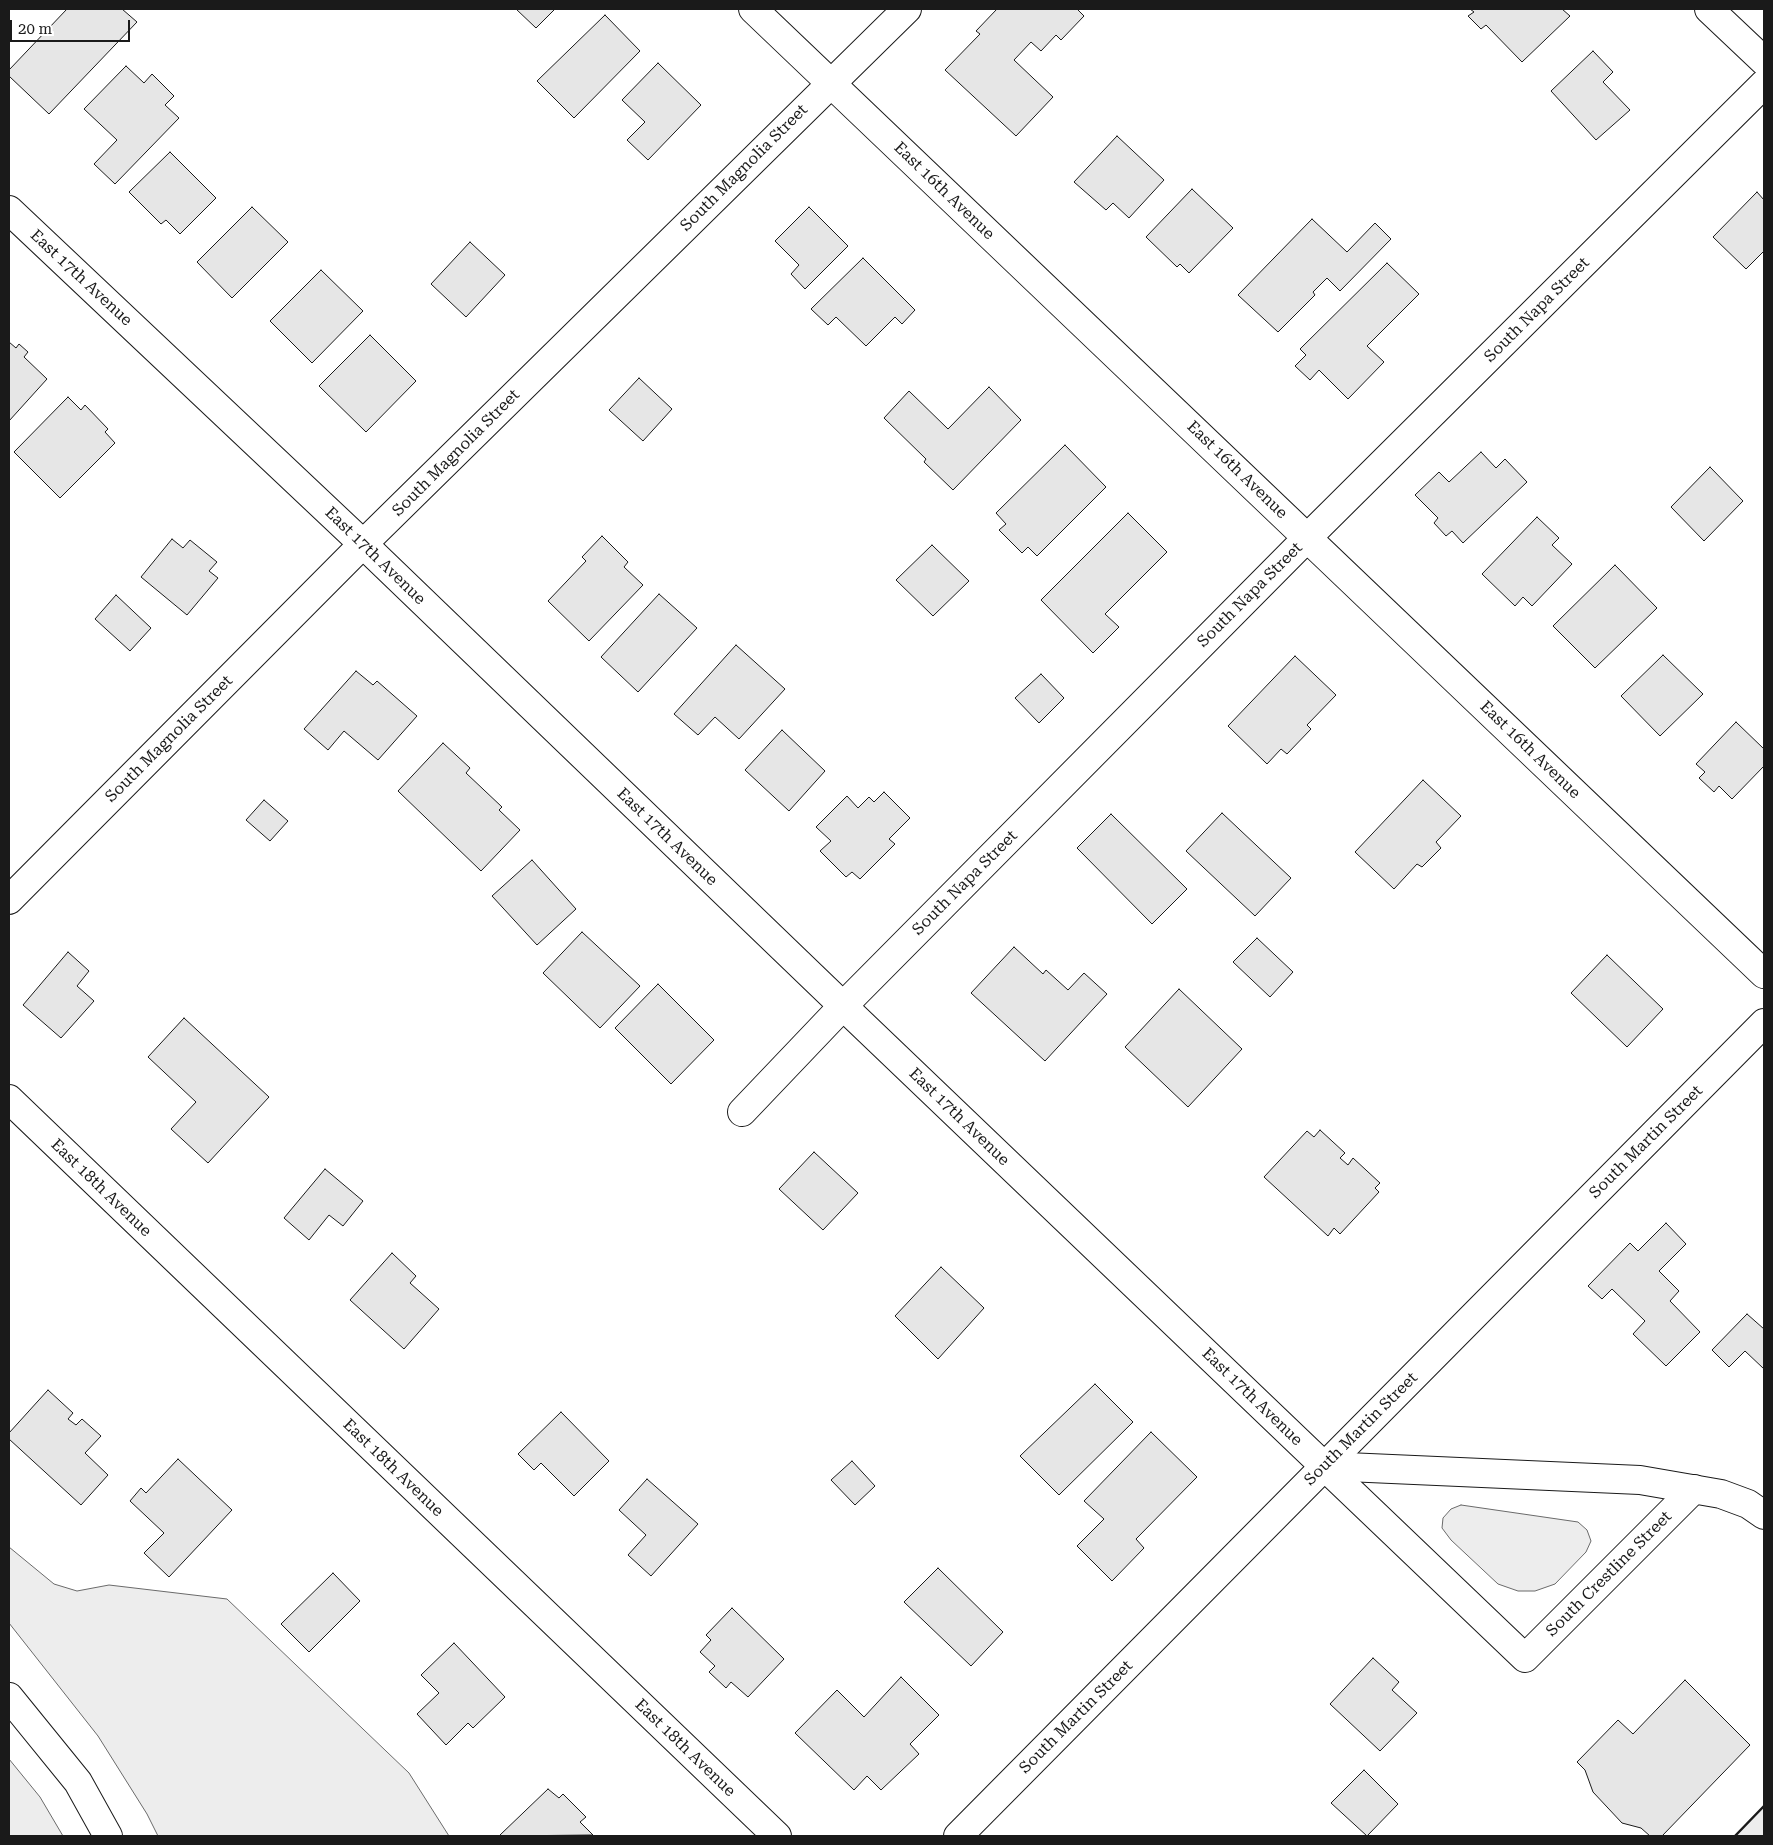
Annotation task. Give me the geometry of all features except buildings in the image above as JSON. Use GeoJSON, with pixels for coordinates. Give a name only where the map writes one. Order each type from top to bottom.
{"type":"FeatureCollection","features":[{"type":"Feature","properties":{"kind":"street","name":"East 16th Avenue"},"geometry":{"type":"LineString","coordinates":[[753,9],[1764,974]]}},
{"type":"Feature","properties":{"kind":"street","name":"South Magnolia Street"},"geometry":{"type":"LineString","coordinates":[[9,900],[363,544],[907,9]]}},
{"type":"Feature","properties":{"kind":"street"},"geometry":{"type":"LineString","coordinates":[[1709,9],[1764,61]]}},
{"type":"Feature","properties":{"kind":"street","name":"South Napa Street"},"geometry":{"type":"LineString","coordinates":[[742,1112],[843,1006],[1308,537],[1764,84]]}},
{"type":"Feature","properties":{"kind":"street","name":"East 17th Avenue"},"geometry":{"type":"LineString","coordinates":[[9,210],[363,544],[1525,1658]]}},
{"type":"Feature","properties":{"kind":"street","name":"South Martin Street"},"geometry":{"type":"LineString","coordinates":[[958,1836],[1764,1023]]}},
{"type":"Feature","properties":{"kind":"street","name":"East 18th Avenue"},"geometry":{"type":"LineString","coordinates":[[9,1100],[777,1836]]}},
{"type":"Feature","properties":{"kind":"street"},"geometry":{"type":"LineString","coordinates":[[1324,1466],[1640,1480],[1721,1494],[1748,1504],[1764,1515]]}},
{"type":"Feature","properties":{"kind":"street","name":"South Crestline Street"},"geometry":{"type":"LineString","coordinates":[[1525,1658],[1694,1489]]}},
{"type":"Feature","properties":{"kind":"street"},"geometry":{"type":"LineString","coordinates":[[9,1697],[78,1782],[108,1836]]}},
{"type":"Feature","properties":{"kind":"shaded area"},"geometry":{"type":"Polygon","coordinates":[[[1461,1505],[1578,1522],[1587,1530],[1591,1541],[1586,1552],[1555,1584],[1535,1591],[1518,1591],[1498,1584],[1451,1540],[1442,1528],[1443,1518],[1451,1509],[1461,1505]]]}},
{"type":"Feature","properties":{"kind":"shaded area"},"geometry":{"type":"Polygon","coordinates":[[[9,1547],[54,1584],[77,1591],[109,1585],[227,1599],[409,1773],[449,1836],[158,1836],[147,1814],[98,1736],[9,1623],[9,1547]]]}},
{"type":"Feature","properties":{"kind":"shaded area"},"geometry":{"type":"Polygon","coordinates":[[[9,1759],[40,1797],[63,1836],[9,1836],[9,1759]]]}},
{"type":"Feature","properties":{"kind":"shaded area"},"geometry":{"type":"Polygon","coordinates":[[[1764,1806],[1764,1836],[1735,1836],[1764,1806]]]}},
{"type":"Feature","properties":{"kind":"wall"},"geometry":{"type":"LineString","coordinates":[[1735,1836],[1764,1806]]}}]}
